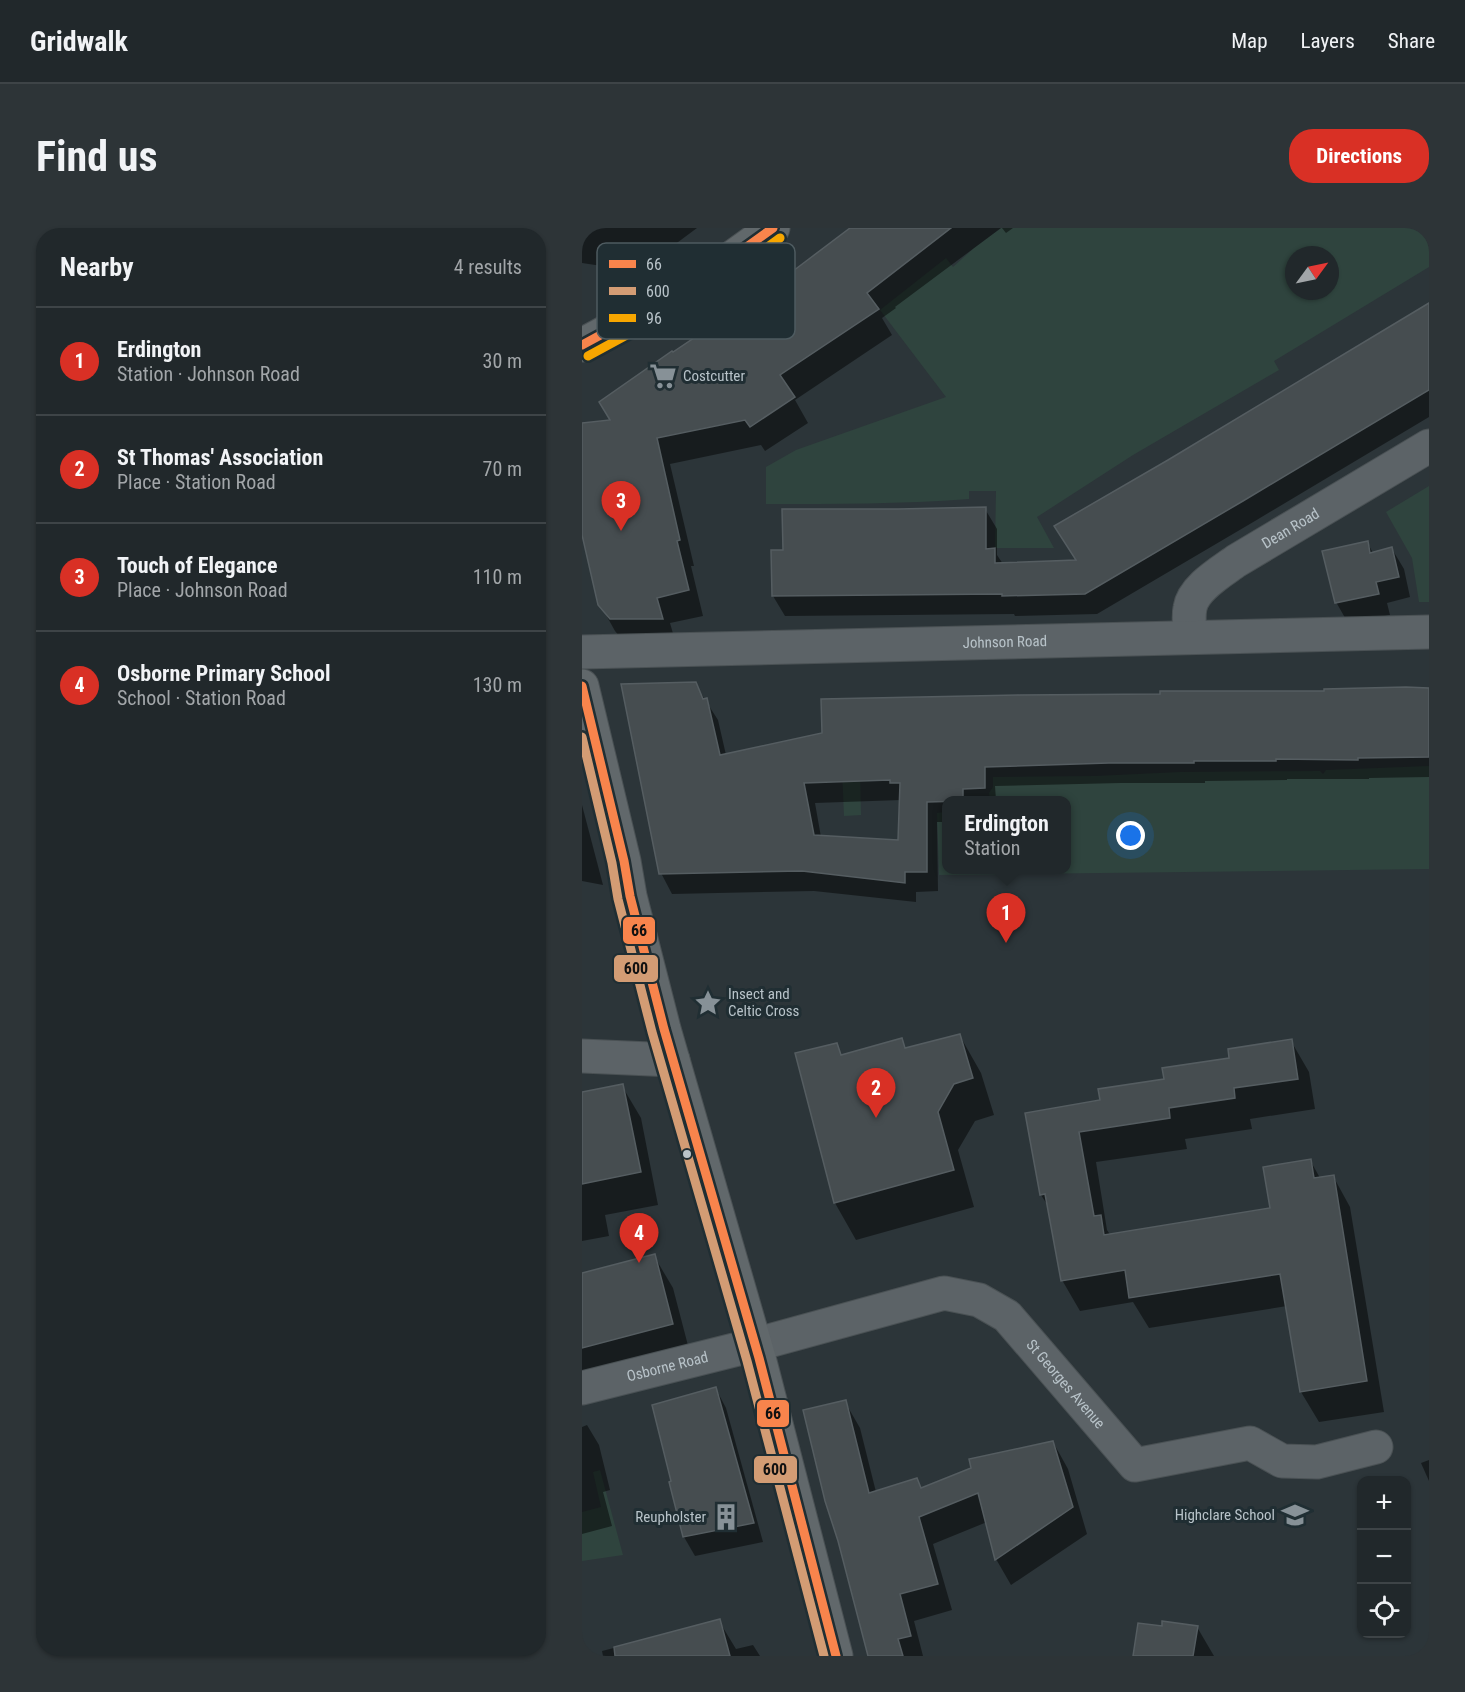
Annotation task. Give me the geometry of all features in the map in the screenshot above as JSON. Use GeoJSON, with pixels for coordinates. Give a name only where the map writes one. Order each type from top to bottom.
{"type":"FeatureCollection","features":[{"type":"Feature","properties":{"kind":"main road"},"geometry":{"type":"LineString","coordinates":[[752,243],[773,228]]}},
{"type":"Feature","properties":{"kind":"main road"},"geometry":{"type":"LineString","coordinates":[[582,345],[597,337]]}},
{"type":"Feature","properties":{"kind":"main road"},"geometry":{"type":"LineString","coordinates":[[582,686],[624,861],[630,896],[673,1060],[759,1358],[836,1656]]}},
{"type":"Feature","properties":{"kind":"street","name":"Dean Road"},"geometry":{"type":"LineString","coordinates":[[1190,637],[1190,607],[1194,597],[1207,581],[1236,561],[1429,446]]}},
{"type":"Feature","properties":{"kind":"street","name":"Johnson Road"},"geometry":{"type":"LineString","coordinates":[[582,652],[1429,632]]}},
{"type":"Feature","properties":{"kind":"street"},"geometry":{"type":"LineString","coordinates":[[582,1056],[673,1060]]}},
{"type":"Feature","properties":{"kind":"street","name":"St Georges Avenue"},"geometry":{"type":"LineString","coordinates":[[754,1345],[944,1293],[979,1300],[1008,1316],[1135,1464],[1250,1443],[1282,1461],[1317,1462],[1376,1447]]}},
{"type":"Feature","properties":{"kind":"street","name":"Osborne Road"},"geometry":{"type":"LineString","coordinates":[[582,1388],[754,1345]]}},
{"type":"Feature","properties":{"kind":"green space"},"geometry":{"type":"Polygon","coordinates":[[[1001,228],[1429,228],[1429,267],[1274,361],[1279,370],[1133,455],[1037,517],[1054,548],[995,548],[996,491],[969,491],[969,499],[944,501],[766,504],[766,467],[796,450],[946,397],[880,310],[946,258],[953,267],[1001,228]]]}},
{"type":"Feature","properties":{"kind":"green space"},"geometry":{"type":"Polygon","coordinates":[[[1429,486],[1429,602],[1419,602],[1412,558],[1386,512],[1429,486]]]}},
{"type":"Feature","properties":{"kind":"green space"},"geometry":{"type":"Polygon","coordinates":[[[1429,766],[1429,869],[1071,873],[1071,796],[989,796],[989,793],[993,787],[993,777],[1180,772],[1320,771],[1323,774],[1326,770],[1429,766]]]}},
{"type":"Feature","properties":{"kind":"green space"},"geometry":{"type":"Polygon","coordinates":[[[842,770],[860,770],[861,815],[844,816],[842,770]]]}},
{"type":"Feature","properties":{"kind":"green space"},"geometry":{"type":"Polygon","coordinates":[[[942,812],[942,874],[1021,874],[939,875],[937,813],[942,812]]]}},
{"type":"Feature","properties":{"kind":"green space"},"geometry":{"type":"Polygon","coordinates":[[[600,1470],[623,1555],[582,1561],[582,1512],[601,1507],[593,1472],[600,1470]]]}},
{"type":"Feature","properties":{"kind":"building"},"geometry":{"type":"Polygon","coordinates":[[[850,228],[951,228],[867,293],[879,309],[780,375],[795,397],[750,427],[745,420],[657,438],[689,590],[657,598],[663,619],[610,619],[598,605],[582,535],[582,423],[610,420],[599,402],[692,339],[795,339],[795,269],[850,228]]]}},
{"type":"Feature","properties":{"kind":"building"},"geometry":{"type":"Polygon","coordinates":[[[1429,303],[1429,390],[1085,594],[772,596],[771,550],[783,550],[782,509],[986,507],[986,549],[995,548],[995,563],[1076,560],[1054,526],[1429,303]]]}},
{"type":"Feature","properties":{"kind":"building"},"geometry":{"type":"Polygon","coordinates":[[[1368,541],[1370,553],[1392,547],[1399,577],[1376,582],[1379,594],[1335,603],[1322,551],[1368,541]]]}},
{"type":"Feature","properties":{"kind":"building"},"geometry":{"type":"Polygon","coordinates":[[[696,682],[703,699],[707,698],[720,755],[822,733],[821,699],[1160,694],[1160,691],[1324,691],[1324,689],[1429,688],[1429,757],[985,767],[985,788],[963,789],[963,796],[942,796],[942,802],[927,802],[927,872],[905,872],[905,883],[802,871],[659,874],[621,684],[696,682]],[[890,780],[804,783],[814,835],[898,840],[900,783],[890,783],[890,780]]]}},
{"type":"Feature","properties":{"kind":"building"},"geometry":{"type":"Polygon","coordinates":[[[960,1034],[973,1078],[954,1084],[938,1112],[954,1170],[834,1203],[795,1053],[837,1043],[841,1055],[902,1038],[905,1048],[960,1034]]]}},
{"type":"Feature","properties":{"kind":"building"},"geometry":{"type":"Polygon","coordinates":[[[1292,1039],[1298,1079],[1234,1088],[1235,1098],[1169,1108],[1170,1118],[1079,1132],[1094,1216],[1101,1215],[1104,1235],[1270,1208],[1263,1167],[1311,1159],[1314,1178],[1334,1175],[1367,1381],[1300,1392],[1280,1274],[1129,1298],[1125,1270],[1061,1281],[1045,1194],[1040,1195],[1025,1113],[1100,1100],[1098,1089],[1164,1079],[1162,1068],[1229,1058],[1228,1049],[1292,1039]]]}},
{"type":"Feature","properties":{"kind":"building"},"geometry":{"type":"Polygon","coordinates":[[[623,1084],[641,1172],[582,1184],[582,1092],[623,1084]]]}},
{"type":"Feature","properties":{"kind":"building"},"geometry":{"type":"Polygon","coordinates":[[[655,1254],[673,1324],[582,1348],[582,1273],[655,1254]]]}},
{"type":"Feature","properties":{"kind":"building"},"geometry":{"type":"Polygon","coordinates":[[[716,1387],[754,1523],[683,1537],[652,1405],[716,1387]]]}},
{"type":"Feature","properties":{"kind":"building"},"geometry":{"type":"Polygon","coordinates":[[[846,1400],[869,1493],[917,1478],[921,1488],[971,1468],[969,1459],[1053,1441],[1073,1507],[995,1560],[978,1493],[919,1517],[938,1584],[900,1594],[911,1636],[898,1639],[903,1656],[868,1656],[838,1541],[825,1501],[803,1410],[846,1400]]]}},
{"type":"Feature","properties":{"kind":"building"},"geometry":{"type":"Polygon","coordinates":[[[720,1619],[730,1656],[615,1656],[614,1647],[720,1619]]]}},
{"type":"Feature","properties":{"kind":"building"},"geometry":{"type":"Polygon","coordinates":[[[1162,1621],[1198,1626],[1193,1656],[1133,1656],[1138,1623],[1162,1626],[1162,1621]]]}},
{"type":"Feature","properties":{"kind":"transit line","name":"66"},"geometry":{"type":"LineString","coordinates":[[752,243],[773,228]]}},
{"type":"Feature","properties":{"kind":"transit line","name":"96"},"geometry":{"type":"LineString","coordinates":[[773,243],[780,238]]}},
{"type":"Feature","properties":{"kind":"transit line","name":"66"},"geometry":{"type":"LineString","coordinates":[[582,345],[597,337]]}},
{"type":"Feature","properties":{"kind":"transit line","name":"96"},"geometry":{"type":"LineString","coordinates":[[588,356],[619,339]]}},
{"type":"Feature","properties":{"kind":"transit line","name":"66"},"geometry":{"type":"LineString","coordinates":[[582,686],[624,861],[630,896],[664,1029],[759,1358],[836,1656]]}},
{"type":"Feature","properties":{"kind":"transit line","name":"600"},"geometry":{"type":"LineString","coordinates":[[582,737],[612,863],[618,899],[652,1032],[747,1361],[824,1656]]}},
{"type":"Feature","properties":{"kind":"place","name":"Costcutter"},"geometry":{"type":"Point","coordinates":[663,376]}},
{"type":"Feature","properties":{"kind":"place","name":"Touch of Elegance"},"geometry":{"type":"Point","coordinates":[621,531]}},
{"type":"Feature","properties":{"kind":"place","name":"Erdington"},"geometry":{"type":"Point","coordinates":[1006,943]}},
{"type":"Feature","properties":{"kind":"place","name":"Insect and Celtic Cross"},"geometry":{"type":"Point","coordinates":[708,1003]}},
{"type":"Feature","properties":{"kind":"place","name":"St Thomas' Association"},"geometry":{"type":"Point","coordinates":[876,1118]}},
{"type":"Feature","properties":{"kind":"place","name":"Osborne Primary School"},"geometry":{"type":"Point","coordinates":[639,1263]}},
{"type":"Feature","properties":{"kind":"place","name":"Highclare School"},"geometry":{"type":"Point","coordinates":[1295,1515]}},
{"type":"Feature","properties":{"kind":"place","name":"Reupholster"},"geometry":{"type":"Point","coordinates":[726,1517]}}]}
